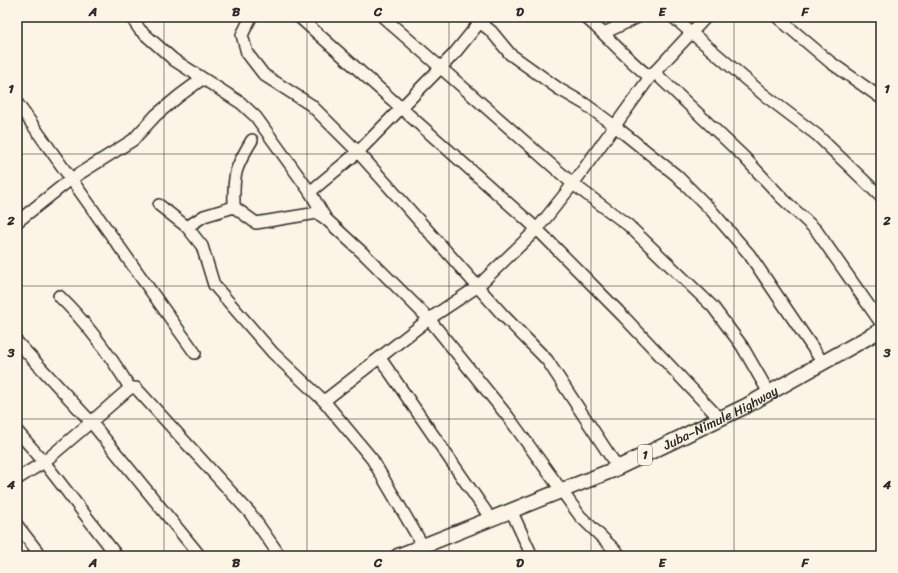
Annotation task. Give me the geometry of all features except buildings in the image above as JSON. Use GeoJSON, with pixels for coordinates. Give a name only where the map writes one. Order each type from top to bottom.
{"type":"FeatureCollection","features":[{"type":"Feature","properties":{"kind":"main road","name":"Juba–Nimule Highway"},"geometry":{"type":"LineString","coordinates":[[398,556],[618,468],[734,412],[881,330]]}},
{"type":"Feature","properties":{"kind":"street"},"geometry":{"type":"LineString","coordinates":[[131,17],[140,30],[174,60],[240,103],[256,117],[310,192],[326,219]]}},
{"type":"Feature","properties":{"kind":"street"},"geometry":{"type":"LineString","coordinates":[[251,17],[242,35],[247,53],[255,66],[264,75],[311,105],[358,152],[477,287],[547,360],[618,468]]}},
{"type":"Feature","properties":{"kind":"street"},"geometry":{"type":"LineString","coordinates":[[299,17],[537,229],[623,316],[719,418]]}},
{"type":"Feature","properties":{"kind":"street"},"geometry":{"type":"LineString","coordinates":[[383,17],[573,184],[628,225],[713,307],[742,346],[768,393]]}},
{"type":"Feature","properties":{"kind":"street"},"geometry":{"type":"LineString","coordinates":[[585,17],[604,33],[633,64],[652,74],[744,157],[782,198],[816,230],[881,323]]}},
{"type":"Feature","properties":{"kind":"street"},"geometry":{"type":"LineString","coordinates":[[604,33],[638,17]]}},
{"type":"Feature","properties":{"kind":"street"},"geometry":{"type":"LineString","coordinates":[[672,17],[763,94],[817,135],[881,197]]}},
{"type":"Feature","properties":{"kind":"street"},"geometry":{"type":"LineString","coordinates":[[324,401],[429,319],[477,287],[537,229],[616,127],[652,74],[706,17]]}},
{"type":"Feature","properties":{"kind":"street"},"geometry":{"type":"LineString","coordinates":[[778,17],[830,62],[879,92]]}},
{"type":"Feature","properties":{"kind":"street"},"geometry":{"type":"LineString","coordinates":[[310,192],[358,152],[401,108],[441,67],[479,19],[510,54],[522,64],[585,104],[616,127],[676,176],[711,210],[749,254],[823,363]]}},
{"type":"Feature","properties":{"kind":"street"},"geometry":{"type":"LineString","coordinates":[[17,222],[71,179],[132,140],[156,115],[202,79]]}},
{"type":"Feature","properties":{"kind":"street"},"geometry":{"type":"LineString","coordinates":[[17,103],[195,353]]}},
{"type":"Feature","properties":{"kind":"street"},"geometry":{"type":"LineString","coordinates":[[234,207],[233,180],[238,162],[252,140]]}},
{"type":"Feature","properties":{"kind":"street"},"geometry":{"type":"LineString","coordinates":[[159,205],[187,227],[202,246],[214,286],[273,353],[324,401],[372,459],[423,546]]}},
{"type":"Feature","properties":{"kind":"street"},"geometry":{"type":"LineString","coordinates":[[234,207],[256,223],[318,213],[326,219],[366,256],[429,319],[509,418],[587,524],[622,556]]}},
{"type":"Feature","properties":{"kind":"street"},"geometry":{"type":"LineString","coordinates":[[187,227],[204,216],[234,207]]}},
{"type":"Feature","properties":{"kind":"street"},"geometry":{"type":"LineString","coordinates":[[59,296],[76,312],[88,327],[116,364],[130,388]]}},
{"type":"Feature","properties":{"kind":"street"},"geometry":{"type":"LineString","coordinates":[[17,342],[91,422],[200,556]]}},
{"type":"Feature","properties":{"kind":"street"},"geometry":{"type":"LineString","coordinates":[[380,358],[490,519]]}},
{"type":"Feature","properties":{"kind":"street"},"geometry":{"type":"LineString","coordinates":[[17,479],[44,462],[130,388],[136,388],[250,513],[280,556]]}},
{"type":"Feature","properties":{"kind":"street"},"geometry":{"type":"LineString","coordinates":[[17,431],[44,462],[118,556]]}},
{"type":"Feature","properties":{"kind":"street"},"geometry":{"type":"LineString","coordinates":[[511,510],[532,556]]}},
{"type":"Feature","properties":{"kind":"street"},"geometry":{"type":"LineString","coordinates":[[17,525],[41,556]]}}]}
